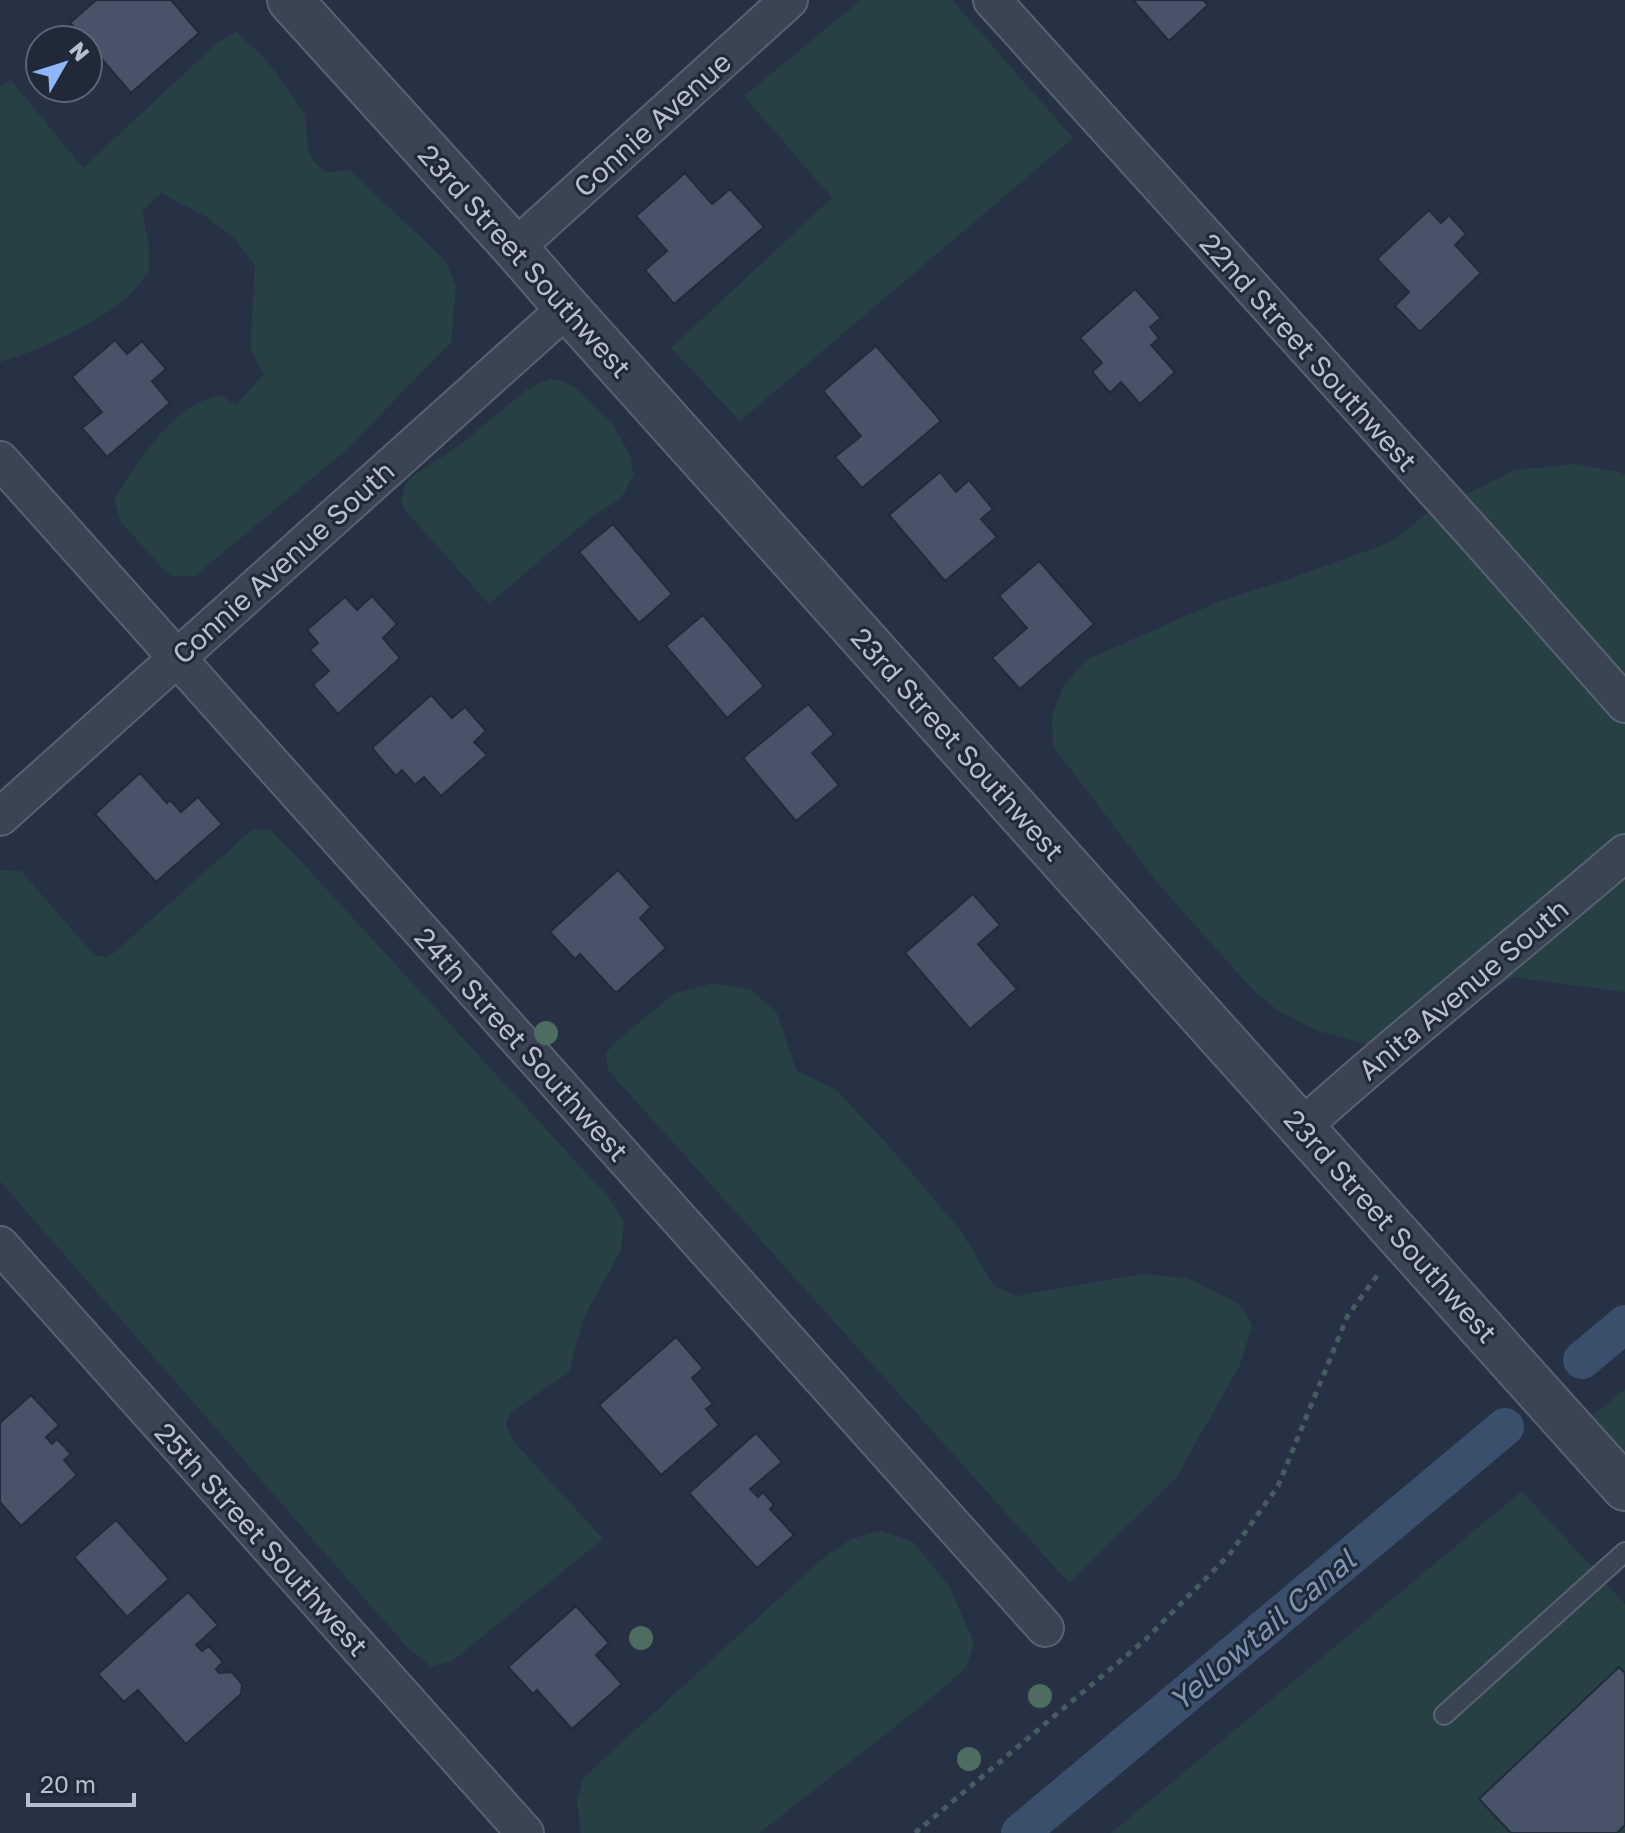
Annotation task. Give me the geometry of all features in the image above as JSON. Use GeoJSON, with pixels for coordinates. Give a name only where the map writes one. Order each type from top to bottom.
{"type":"FeatureCollection","features":[{"type":"Feature","properties":{"kind":"street","name":"23rd Street Southwest"},"geometry":{"type":"LineString","coordinates":[[290,0],[1625,1488]]}},
{"type":"Feature","properties":{"kind":"street","name":"Connie Avenue"},"geometry":{"type":"LineString","coordinates":[[515,248],[789,0]]}},
{"type":"Feature","properties":{"kind":"street","name":"22nd Street Southwest"},"geometry":{"type":"LineString","coordinates":[[992,0],[1625,704]]}},
{"type":"Feature","properties":{"kind":"street","name":"Connie Avenue South"},"geometry":{"type":"LineString","coordinates":[[0,817],[567,308]]}},
{"type":"Feature","properties":{"kind":"street","name":"24th Street Southwest"},"geometry":{"type":"LineString","coordinates":[[0,460],[1045,1628]]}},
{"type":"Feature","properties":{"kind":"street","name":"Anita Avenue South"},"geometry":{"type":"LineString","coordinates":[[1302,1127],[1363,1072],[1625,853]]}},
{"type":"Feature","properties":{"kind":"street","name":"25th Street Southwest"},"geometry":{"type":"LineString","coordinates":[[0,1245],[525,1833]]}},
{"type":"Feature","properties":{"kind":"lane"},"geometry":{"type":"LineString","coordinates":[[1444,1715],[1625,1552]]}},
{"type":"Feature","properties":{"kind":"path"},"geometry":{"type":"LineString","coordinates":[[915,1833],[1145,1640],[1229,1555],[1278,1486],[1348,1315],[1404,1240]]}},
{"type":"Feature","properties":{"kind":"green space"},"geometry":{"type":"Polygon","coordinates":[[[861,0],[952,0],[1073,138],[740,421],[671,348],[832,198],[744,96],[861,0]]]}},
{"type":"Feature","properties":{"kind":"green space"},"geometry":{"type":"Polygon","coordinates":[[[236,32],[265,58],[305,114],[308,149],[314,162],[328,173],[349,170],[445,260],[456,286],[451,342],[344,452],[195,576],[173,576],[121,522],[114,499],[171,422],[202,401],[220,395],[236,405],[264,374],[250,349],[255,265],[233,237],[205,216],[161,193],[142,211],[149,246],[149,272],[131,294],[81,328],[0,362],[0,85],[11,80],[24,96],[24,104],[31,104],[83,168],[217,43],[236,32]]]}},
{"type":"Feature","properties":{"kind":"green space"},"geometry":{"type":"Polygon","coordinates":[[[549,379],[563,381],[575,388],[612,424],[629,453],[634,475],[621,498],[590,518],[489,604],[406,511],[401,502],[404,488],[411,477],[456,448],[526,390],[549,379]]]}},
{"type":"Feature","properties":{"kind":"green space"},"geometry":{"type":"Polygon","coordinates":[[[1576,464],[1625,475],[1625,992],[1513,977],[1431,1029],[1381,1048],[1315,1030],[1276,1009],[1250,987],[1156,881],[1053,746],[1052,717],[1063,687],[1086,660],[1220,601],[1391,542],[1431,510],[1515,470],[1576,464]]]}},
{"type":"Feature","properties":{"kind":"green space"},"geometry":{"type":"Polygon","coordinates":[[[253,829],[271,830],[309,870],[610,1199],[624,1222],[621,1250],[583,1319],[569,1372],[511,1412],[505,1424],[515,1443],[603,1539],[452,1661],[431,1667],[407,1647],[0,1181],[0,870],[21,871],[94,955],[104,957],[114,953],[253,829]]]}},
{"type":"Feature","properties":{"kind":"green space"},"geometry":{"type":"Polygon","coordinates":[[[713,983],[750,989],[777,1013],[796,1070],[836,1090],[887,1144],[960,1230],[994,1286],[1016,1296],[1141,1274],[1188,1278],[1242,1306],[1252,1326],[1240,1365],[1175,1479],[1069,1583],[608,1070],[606,1054],[614,1043],[674,994],[713,983]]]}},
{"type":"Feature","properties":{"kind":"green space"},"geometry":{"type":"Polygon","coordinates":[[[1625,1389],[1625,1457],[1590,1418],[1625,1389]]]}},
{"type":"Feature","properties":{"kind":"green space"},"geometry":{"type":"Polygon","coordinates":[[[1522,1491],[1625,1604],[1625,1833],[1111,1833],[1522,1491]]]}},
{"type":"Feature","properties":{"kind":"green space"},"geometry":{"type":"Polygon","coordinates":[[[880,1531],[912,1541],[949,1586],[974,1643],[966,1668],[759,1833],[581,1833],[577,1800],[584,1777],[823,1558],[851,1539],[880,1531]]]}},
{"type":"Feature","properties":{"kind":"building"},"geometry":{"type":"Polygon","coordinates":[[[96,0],[171,0],[199,33],[131,93],[104,62],[104,24],[70,23],[96,0]]]}},
{"type":"Feature","properties":{"kind":"building"},"geometry":{"type":"Polygon","coordinates":[[[1133,0],[1203,0],[1208,5],[1169,41],[1133,0]]]}},
{"type":"Feature","properties":{"kind":"building"},"geometry":{"type":"Polygon","coordinates":[[[685,173],[712,204],[730,189],[764,227],[674,304],[645,270],[667,251],[636,216],[685,173]]]}},
{"type":"Feature","properties":{"kind":"building"},"geometry":{"type":"Polygon","coordinates":[[[1429,210],[1441,223],[1449,215],[1466,234],[1455,245],[1481,273],[1420,332],[1395,306],[1409,292],[1377,259],[1429,210]]]}},
{"type":"Feature","properties":{"kind":"building"},"geometry":{"type":"Polygon","coordinates":[[[1135,289],[1161,318],[1150,327],[1159,338],[1151,345],[1175,372],[1140,404],[1121,382],[1110,393],[1092,372],[1102,363],[1080,338],[1135,289]]]}},
{"type":"Feature","properties":{"kind":"building"},"geometry":{"type":"Polygon","coordinates":[[[115,340],[127,354],[142,341],[166,369],[152,381],[170,403],[107,457],[82,428],[102,412],[72,377],[115,340]]]}},
{"type":"Feature","properties":{"kind":"building"},"geometry":{"type":"Polygon","coordinates":[[[876,346],[941,421],[862,488],[835,457],[861,436],[823,391],[876,346]]]}},
{"type":"Feature","properties":{"kind":"building"},"geometry":{"type":"Polygon","coordinates":[[[940,472],[956,492],[969,480],[993,509],[981,519],[997,537],[945,581],[889,515],[940,472]]]}},
{"type":"Feature","properties":{"kind":"building"},"geometry":{"type":"Polygon","coordinates":[[[613,524],[672,594],[639,623],[579,552],[613,524]]]}},
{"type":"Feature","properties":{"kind":"building"},"geometry":{"type":"Polygon","coordinates":[[[1039,561],[1094,624],[1020,689],[992,658],[1027,628],[999,596],[1039,561]]]}},
{"type":"Feature","properties":{"kind":"building"},"geometry":{"type":"Polygon","coordinates":[[[372,596],[397,624],[383,638],[400,658],[338,714],[313,685],[329,671],[310,650],[318,643],[307,630],[345,597],[357,610],[372,596]]]}},
{"type":"Feature","properties":{"kind":"building"},"geometry":{"type":"Polygon","coordinates":[[[703,615],[764,686],[727,718],[666,646],[703,615]]]}},
{"type":"Feature","properties":{"kind":"building"},"geometry":{"type":"Polygon","coordinates":[[[431,695],[452,718],[465,707],[486,731],[474,742],[487,755],[441,796],[424,777],[415,785],[402,770],[396,776],[372,748],[431,695]]]}},
{"type":"Feature","properties":{"kind":"building"},"geometry":{"type":"Polygon","coordinates":[[[808,704],[834,734],[812,753],[839,785],[796,821],[743,758],[808,704]]]}},
{"type":"Feature","properties":{"kind":"building"},"geometry":{"type":"Polygon","coordinates":[[[140,773],[167,803],[170,800],[181,812],[198,797],[222,824],[156,882],[95,814],[140,773]]]}},
{"type":"Feature","properties":{"kind":"building"},"geometry":{"type":"Polygon","coordinates":[[[618,870],[651,907],[640,918],[666,948],[616,993],[580,954],[575,959],[550,932],[618,870]]]}},
{"type":"Feature","properties":{"kind":"building"},"geometry":{"type":"Polygon","coordinates":[[[973,894],[1000,925],[978,944],[1017,989],[970,1029],[905,953],[973,894]]]}},
{"type":"Feature","properties":{"kind":"building"},"geometry":{"type":"Polygon","coordinates":[[[676,1337],[703,1368],[692,1378],[713,1404],[706,1409],[719,1425],[661,1475],[599,1405],[676,1337]]]}},
{"type":"Feature","properties":{"kind":"building"},"geometry":{"type":"Polygon","coordinates":[[[31,1395],[59,1425],[46,1437],[52,1444],[57,1439],[71,1454],[64,1460],[77,1475],[21,1526],[0,1502],[0,1423],[31,1395]]]}},
{"type":"Feature","properties":{"kind":"building"},"geometry":{"type":"Polygon","coordinates":[[[756,1433],[782,1462],[750,1489],[758,1497],[763,1492],[774,1505],[770,1509],[794,1535],[757,1568],[689,1493],[756,1433]]]}},
{"type":"Feature","properties":{"kind":"building"},"geometry":{"type":"Polygon","coordinates":[[[116,1520],[169,1579],[127,1617],[74,1557],[116,1520]]]}},
{"type":"Feature","properties":{"kind":"building"},"geometry":{"type":"Polygon","coordinates":[[[188,1592],[218,1625],[196,1645],[202,1651],[209,1646],[223,1662],[216,1669],[219,1673],[232,1672],[242,1684],[241,1694],[186,1744],[138,1690],[124,1702],[98,1674],[188,1592]]]}},
{"type":"Feature","properties":{"kind":"building"},"geometry":{"type":"Polygon","coordinates":[[[576,1606],[609,1643],[596,1655],[622,1684],[572,1729],[537,1690],[533,1694],[508,1667],[576,1606]]]}},
{"type":"Feature","properties":{"kind":"building"},"geometry":{"type":"Polygon","coordinates":[[[1619,1667],[1625,1673],[1625,1825],[1617,1833],[1511,1833],[1479,1799],[1619,1667]]]}},
{"type":"Feature","properties":{"kind":"waterway","name":"Yellowtail Canal"},"geometry":{"type":"LineString","coordinates":[[1582,1360],[1625,1324]]}},
{"type":"Feature","properties":{"kind":"waterway","name":"Yellowtail Canal"},"geometry":{"type":"LineString","coordinates":[[1020,1833],[1505,1427]]}}]}
